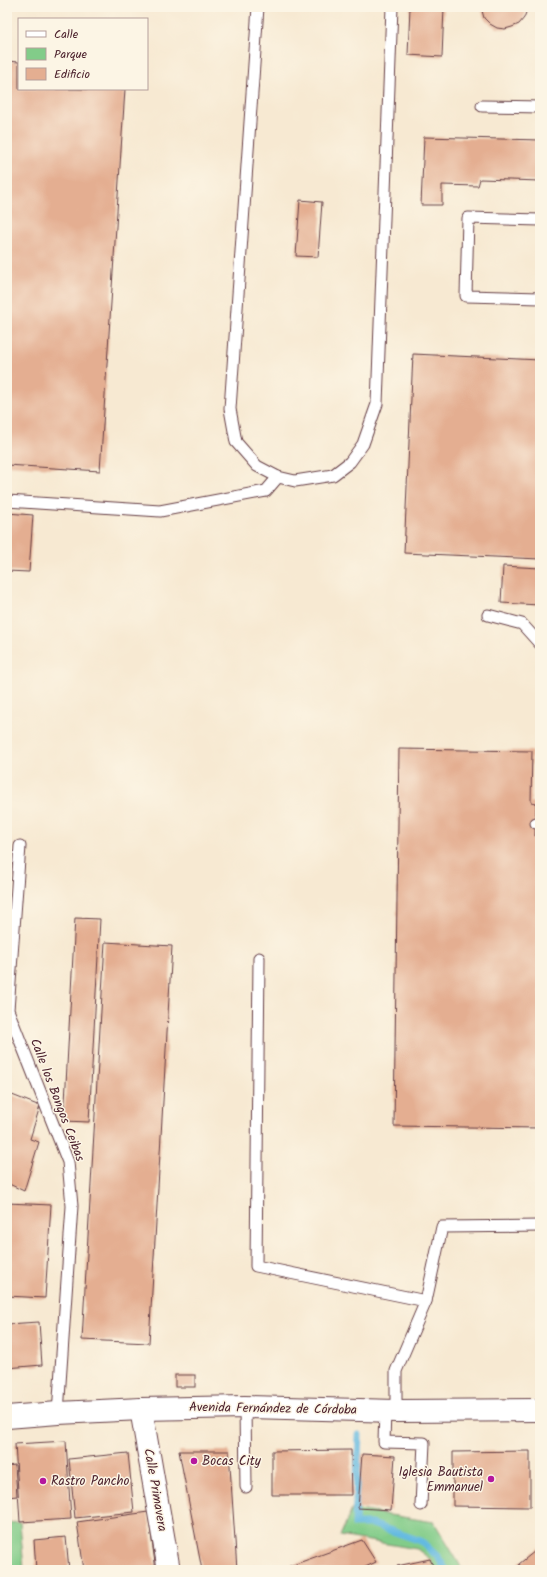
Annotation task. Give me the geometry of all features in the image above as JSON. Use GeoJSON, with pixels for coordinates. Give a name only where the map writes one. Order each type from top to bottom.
{"type":"FeatureCollection","features":[{"type":"Feature","properties":{"kind":"main road","name":"Avenida Fernández de Córdoba"},"geometry":{"type":"LineString","coordinates":[[7,1417],[141,1409],[245,1407],[391,1411],[540,1410]]}},
{"type":"Feature","properties":{"kind":"main road","name":"Calle Primavera"},"geometry":{"type":"LineString","coordinates":[[141,1409],[169,1570]]}},
{"type":"Feature","properties":{"kind":"lane"},"geometry":{"type":"LineString","coordinates":[[258,7],[230,409],[236,442],[257,466],[278,477],[295,482],[333,475],[350,462],[362,444],[377,404],[392,7]]}},
{"type":"Feature","properties":{"kind":"lane"},"geometry":{"type":"LineString","coordinates":[[482,106],[540,107]]}},
{"type":"Feature","properties":{"kind":"lane"},"geometry":{"type":"LineString","coordinates":[[540,220],[468,218],[466,296],[540,298]]}},
{"type":"Feature","properties":{"kind":"lane"},"geometry":{"type":"LineString","coordinates":[[7,501],[160,511],[266,491],[278,477]]}},
{"type":"Feature","properties":{"kind":"lane"},"geometry":{"type":"LineString","coordinates":[[488,615],[522,624],[540,644]]}},
{"type":"Feature","properties":{"kind":"lane","name":"Calle los Bongos Ceibas"},"geometry":{"type":"LineString","coordinates":[[20,846],[8,1010],[68,1162],[72,1206],[58,1413]]}},
{"type":"Feature","properties":{"kind":"lane"},"geometry":{"type":"LineString","coordinates":[[259,958],[256,1266],[426,1301]]}},
{"type":"Feature","properties":{"kind":"lane"},"geometry":{"type":"LineString","coordinates":[[421,1505],[424,1443],[384,1442],[391,1411],[396,1370],[426,1301],[442,1227],[540,1226]]}},
{"type":"Feature","properties":{"kind":"lane"},"geometry":{"type":"LineString","coordinates":[[245,1407],[246,1487]]}},
{"type":"Feature","properties":{"kind":"green space"},"geometry":{"type":"Polygon","coordinates":[[[352,1509],[434,1522],[463,1570],[435,1570],[430,1559],[417,1549],[340,1536],[352,1509]]]}},
{"type":"Feature","properties":{"kind":"green space"},"geometry":{"type":"Polygon","coordinates":[[[20,1522],[24,1570],[7,1570],[7,1523],[20,1522]]]}},
{"type":"Feature","properties":{"kind":"building"},"geometry":{"type":"Polygon","coordinates":[[[410,7],[444,7],[442,57],[408,55],[410,7]]]}},
{"type":"Feature","properties":{"kind":"building"},"geometry":{"type":"Polygon","coordinates":[[[481,7],[528,7],[524,18],[519,24],[505,29],[497,28],[490,24],[484,18],[481,7]]]}},
{"type":"Feature","properties":{"kind":"building"},"geometry":{"type":"Polygon","coordinates":[[[7,61],[18,62],[18,90],[125,90],[100,471],[7,465],[7,61]]]}},
{"type":"Feature","properties":{"kind":"building"},"geometry":{"type":"Polygon","coordinates":[[[424,137],[540,140],[540,181],[480,179],[478,186],[442,185],[442,205],[421,205],[424,137]]]}},
{"type":"Feature","properties":{"kind":"building"},"geometry":{"type":"Polygon","coordinates":[[[300,200],[322,202],[318,257],[296,256],[300,200]]]}},
{"type":"Feature","properties":{"kind":"building"},"geometry":{"type":"Polygon","coordinates":[[[413,354],[540,360],[540,559],[404,553],[413,354]]]}},
{"type":"Feature","properties":{"kind":"building"},"geometry":{"type":"Polygon","coordinates":[[[7,513],[33,515],[29,572],[7,571],[7,513]]]}},
{"type":"Feature","properties":{"kind":"building"},"geometry":{"type":"Polygon","coordinates":[[[503,566],[540,568],[540,605],[501,603],[503,566]]]}},
{"type":"Feature","properties":{"kind":"building"},"geometry":{"type":"Polygon","coordinates":[[[399,749],[532,751],[531,802],[536,803],[535,836],[540,836],[540,1128],[394,1126],[399,749]]]}},
{"type":"Feature","properties":{"kind":"building"},"geometry":{"type":"Polygon","coordinates":[[[75,918],[100,919],[89,1122],[64,1121],[75,918]]]}},
{"type":"Feature","properties":{"kind":"building"},"geometry":{"type":"Polygon","coordinates":[[[105,942],[172,946],[149,1343],[82,1340],[105,942]]]}},
{"type":"Feature","properties":{"kind":"building"},"geometry":{"type":"Polygon","coordinates":[[[7,1093],[40,1106],[30,1139],[39,1142],[24,1191],[7,1183],[7,1093]]]}},
{"type":"Feature","properties":{"kind":"building"},"geometry":{"type":"Polygon","coordinates":[[[7,1203],[51,1205],[45,1298],[7,1296],[7,1203]]]}},
{"type":"Feature","properties":{"kind":"building"},"geometry":{"type":"Polygon","coordinates":[[[39,1322],[42,1365],[7,1368],[7,1324],[39,1322]]]}},
{"type":"Feature","properties":{"kind":"building"},"geometry":{"type":"Polygon","coordinates":[[[175,1375],[195,1375],[195,1387],[175,1387],[175,1375]]]}},
{"type":"Feature","properties":{"kind":"building","name":"Rastro Pancho"},"geometry":{"type":"Polygon","coordinates":[[[66,1441],[71,1519],[20,1522],[15,1444],[66,1441]]]}},
{"type":"Feature","properties":{"kind":"building"},"geometry":{"type":"Polygon","coordinates":[[[351,1450],[352,1495],[272,1495],[272,1451],[351,1450]]]}},
{"type":"Feature","properties":{"kind":"building"},"geometry":{"type":"Polygon","coordinates":[[[179,1451],[229,1451],[237,1570],[202,1570],[179,1451]]]}},
{"type":"Feature","properties":{"kind":"building","name":"Iglesia Bautista Emmanuel"},"geometry":{"type":"Polygon","coordinates":[[[530,1451],[530,1507],[453,1506],[453,1452],[530,1451]]]}},
{"type":"Feature","properties":{"kind":"building"},"geometry":{"type":"Polygon","coordinates":[[[128,1453],[134,1512],[75,1518],[69,1459],[128,1453]]]}},
{"type":"Feature","properties":{"kind":"building"},"geometry":{"type":"Polygon","coordinates":[[[362,1454],[395,1456],[391,1510],[358,1508],[362,1454]]]}},
{"type":"Feature","properties":{"kind":"building"},"geometry":{"type":"Polygon","coordinates":[[[15,1465],[17,1496],[7,1497],[7,1466],[15,1465]]]}},
{"type":"Feature","properties":{"kind":"building"},"geometry":{"type":"Polygon","coordinates":[[[148,1512],[156,1570],[84,1570],[77,1522],[148,1512]]]}},
{"type":"Feature","properties":{"kind":"building"},"geometry":{"type":"Polygon","coordinates":[[[66,1537],[69,1570],[36,1570],[34,1540],[66,1537]]]}},
{"type":"Feature","properties":{"kind":"building"},"geometry":{"type":"Polygon","coordinates":[[[362,1540],[376,1562],[359,1570],[279,1570],[362,1540]]]}},
{"type":"Feature","properties":{"kind":"building"},"geometry":{"type":"Polygon","coordinates":[[[540,1547],[540,1570],[523,1570],[519,1564],[540,1547]]]}},
{"type":"Feature","properties":{"kind":"building"},"geometry":{"type":"Polygon","coordinates":[[[430,1559],[435,1570],[399,1570],[397,1566],[430,1559]]]}},
{"type":"Feature","properties":{"kind":"waterway"},"geometry":{"type":"LineString","coordinates":[[359,1435],[355,1524],[372,1524],[421,1541],[438,1557],[446,1570]]}},
{"type":"Feature","properties":{"kind":"place","name":"Bocas City"},"geometry":{"type":"Point","coordinates":[194,1461]}},
{"type":"Feature","properties":{"kind":"place","name":"Iglesia Bautista Emmanuel"},"geometry":{"type":"Point","coordinates":[491,1479]}},
{"type":"Feature","properties":{"kind":"place","name":"Rastro Pancho"},"geometry":{"type":"Point","coordinates":[43,1481]}}]}
